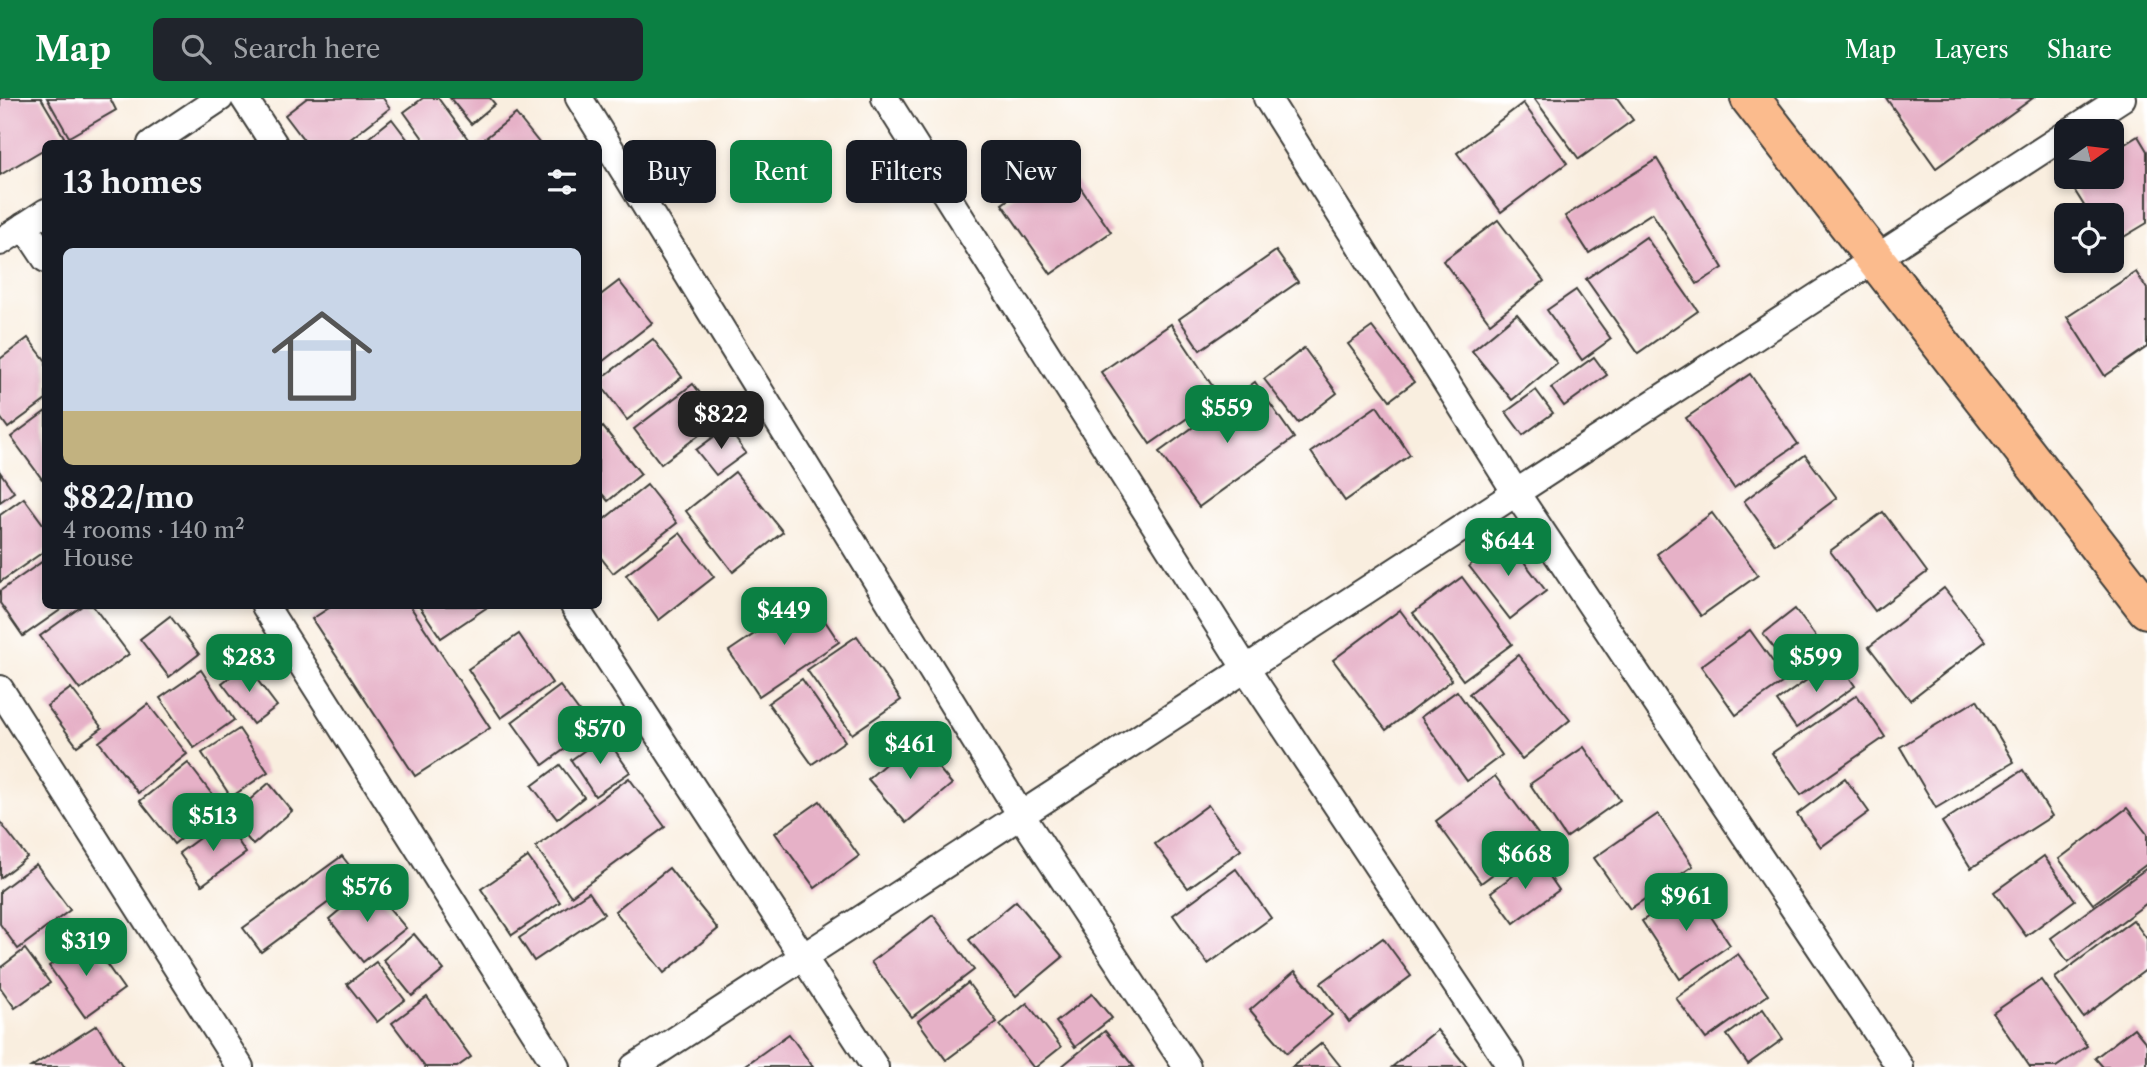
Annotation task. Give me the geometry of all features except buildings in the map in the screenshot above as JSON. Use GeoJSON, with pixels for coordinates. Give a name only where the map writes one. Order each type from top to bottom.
{"type":"FeatureCollection","features":[{"type":"Feature","properties":{"kind":"highway"},"geometry":{"type":"LineString","coordinates":[[1750,98],[2147,609]]}},
{"type":"Feature","properties":{"kind":"street"},"geometry":{"type":"LineString","coordinates":[[157,140],[220,98]]}},
{"type":"Feature","properties":{"kind":"street"},"geometry":{"type":"LineString","coordinates":[[244,98],[271,140]]}},
{"type":"Feature","properties":{"kind":"street"},"geometry":{"type":"LineString","coordinates":[[579,98],[1021,815],[1187,1067]]}},
{"type":"Feature","properties":{"kind":"street"},"geometry":{"type":"LineString","coordinates":[[886,98],[1246,669],[1511,1067]]}},
{"type":"Feature","properties":{"kind":"street"},"geometry":{"type":"LineString","coordinates":[[1267,98],[1516,493],[1900,1067]]}},
{"type":"Feature","properties":{"kind":"street"},"geometry":{"type":"LineString","coordinates":[[2089,119],[2122,98]]}},
{"type":"Feature","properties":{"kind":"street"},"geometry":{"type":"LineString","coordinates":[[634,1067],[2054,142]]}},
{"type":"Feature","properties":{"kind":"street"},"geometry":{"type":"LineString","coordinates":[[0,242],[35,219],[42,244]]}},
{"type":"Feature","properties":{"kind":"street"},"geometry":{"type":"LineString","coordinates":[[267,609],[557,1067]]}},
{"type":"Feature","properties":{"kind":"street"},"geometry":{"type":"LineString","coordinates":[[576,609],[875,1067]]}},
{"type":"Feature","properties":{"kind":"street"},"geometry":{"type":"LineString","coordinates":[[0,689],[240,1067]]}}]}
